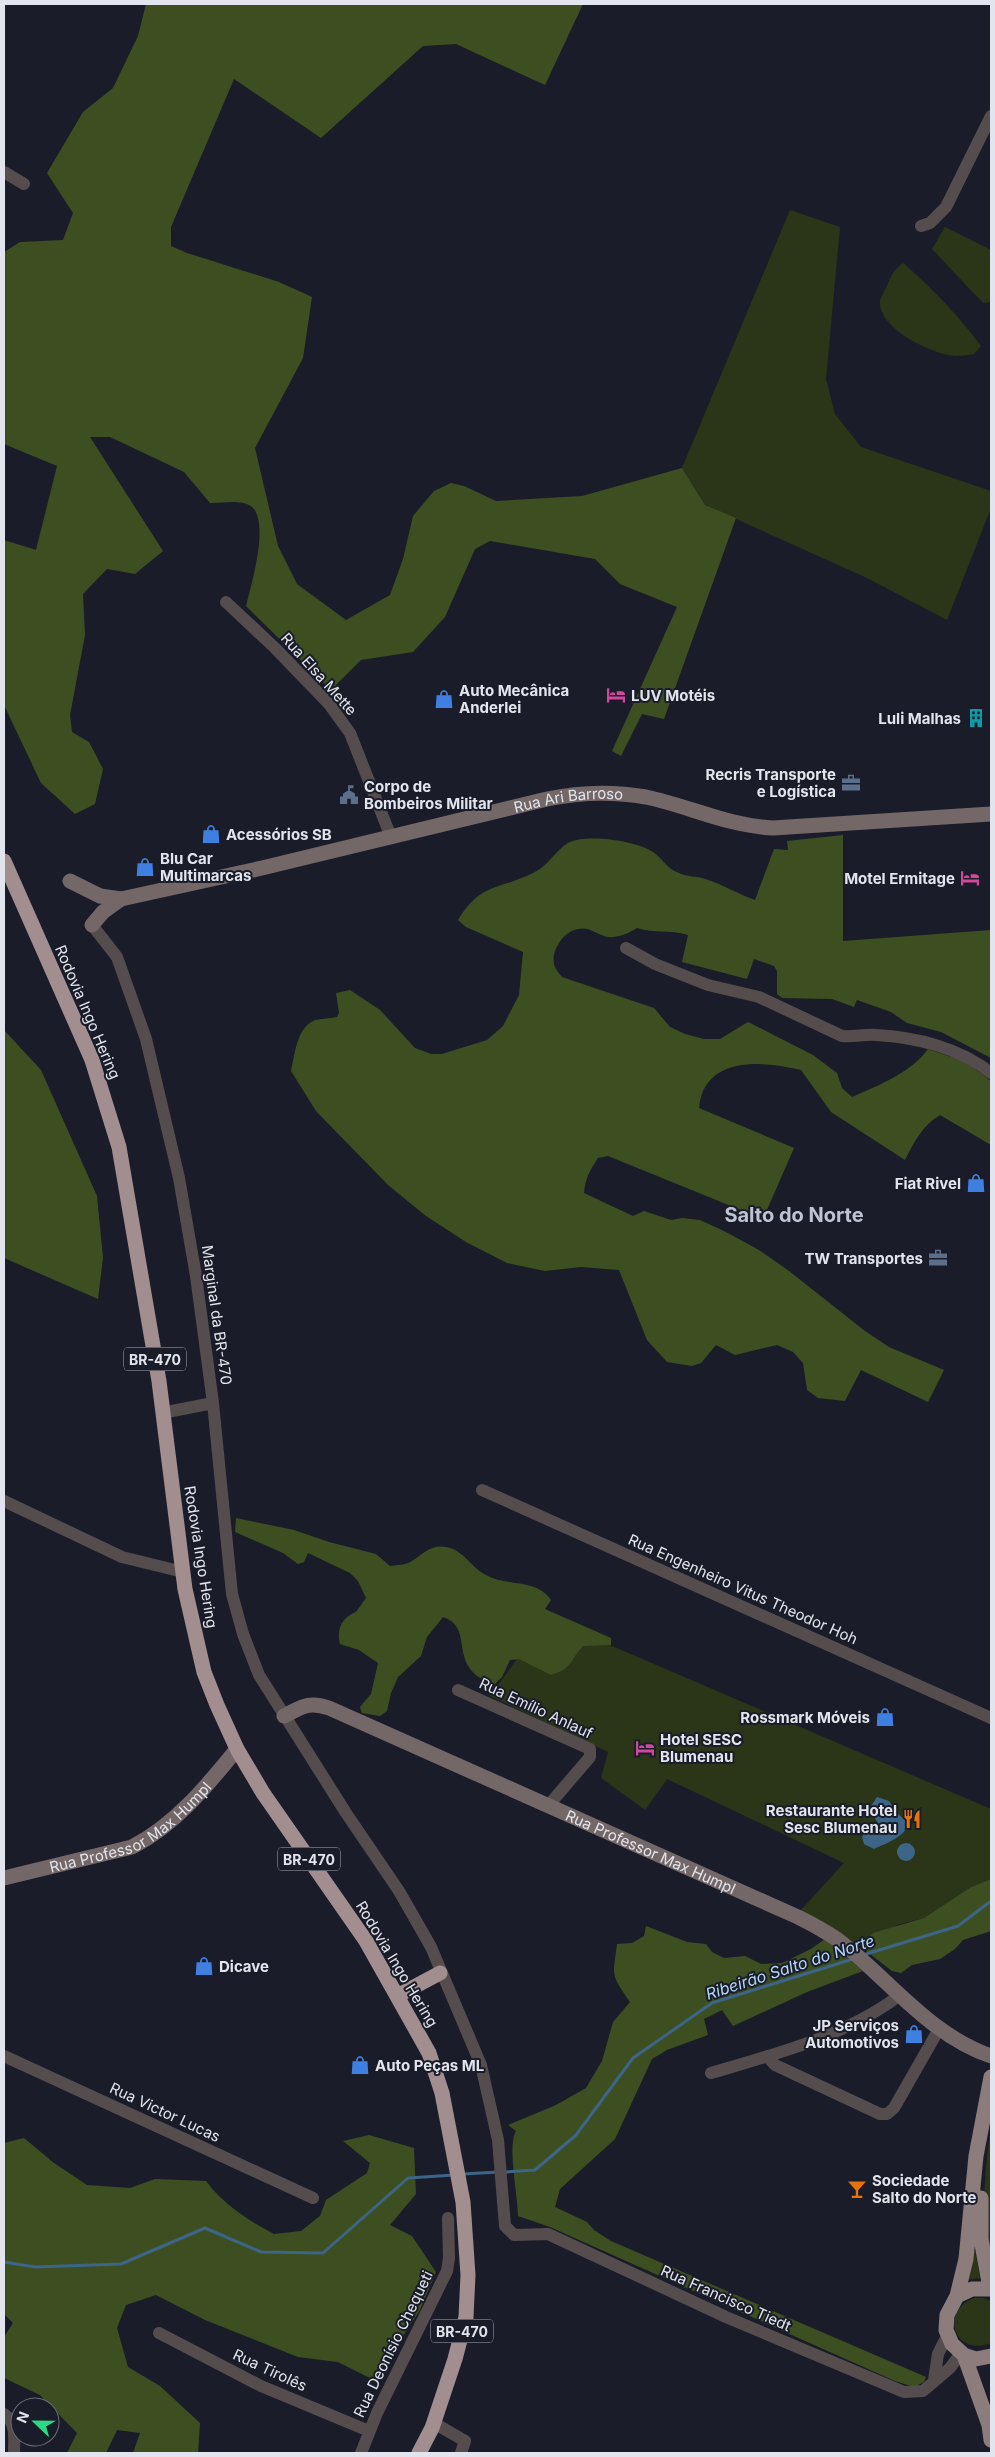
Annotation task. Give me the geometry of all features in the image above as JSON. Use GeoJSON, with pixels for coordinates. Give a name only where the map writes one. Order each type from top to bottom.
{"type":"FeatureCollection","features":[{"type":"Feature","properties":{"kind":"highway","name":"Rodovia Ingo Hering"},"geometry":{"type":"LineString","coordinates":[[4,861],[92,1060],[120,1147],[156,1362],[183,1572],[193,1628],[204,1672],[216,1705],[237,1749],[268,1800],[366,1940],[429,2054],[442,2093],[463,2202],[468,2251],[466,2317],[446,2392],[420,2453]]}},
{"type":"Feature","properties":{"kind":"highway"},"geometry":{"type":"LineString","coordinates":[[397,1996],[440,1973]]}},
{"type":"Feature","properties":{"kind":"main road"},"geometry":{"type":"LineString","coordinates":[[991,2077],[976,2156],[966,2259],[957,2296],[947,2315],[947,2336],[963,2354],[991,2425]]}},
{"type":"Feature","properties":{"kind":"main road"},"geometry":{"type":"LineString","coordinates":[[957,2296],[972,2289],[991,2289],[981,2239],[986,2106]]}},
{"type":"Feature","properties":{"kind":"main road"},"geometry":{"type":"LineString","coordinates":[[963,2354],[976,2359],[991,2356]]}},
{"type":"Feature","properties":{"kind":"street"},"geometry":{"type":"LineString","coordinates":[[921,226],[930,223],[946,207],[991,116]]}},
{"type":"Feature","properties":{"kind":"street"},"geometry":{"type":"LineString","coordinates":[[4,172],[24,184]]}},
{"type":"Feature","properties":{"kind":"street","name":"Rua Elsa Mette"},"geometry":{"type":"LineString","coordinates":[[226,602],[270,643],[322,697],[350,733],[391,837]]}},
{"type":"Feature","properties":{"kind":"street","name":"Rua Ari Barroso"},"geometry":{"type":"LineString","coordinates":[[70,881],[100,896],[121,899],[583,792],[624,794],[648,798],[756,828],[792,828],[991,814]]}},
{"type":"Feature","properties":{"kind":"street","name":"Rua Ari Barroso"},"geometry":{"type":"LineString","coordinates":[[92,925],[103,912],[121,899]]}},
{"type":"Feature","properties":{"kind":"street","name":"Marginal da BR-470"},"geometry":{"type":"LineString","coordinates":[[92,925],[117,957],[146,1039],[179,1178],[196,1276],[213,1403],[232,1594],[243,1634],[259,1675],[399,1891],[430,1947],[481,2064],[498,2140],[505,2226]]}},
{"type":"Feature","properties":{"kind":"street"},"geometry":{"type":"LineString","coordinates":[[626,948],[655,964],[708,985],[759,997],[842,1036],[875,1035],[921,1041],[975,1060],[991,1073]]}},
{"type":"Feature","properties":{"kind":"street"},"geometry":{"type":"LineString","coordinates":[[162,1413],[213,1403]]}},
{"type":"Feature","properties":{"kind":"street","name":"Rua Engenheiro Vitus Theodor Hoh"},"geometry":{"type":"LineString","coordinates":[[482,1490],[991,1718]]}},
{"type":"Feature","properties":{"kind":"street"},"geometry":{"type":"LineString","coordinates":[[4,1501],[122,1558],[183,1572]]}},
{"type":"Feature","properties":{"kind":"street","name":"Rua Emílio Anlauf"},"geometry":{"type":"LineString","coordinates":[[458,1690],[590,1749],[590,1757],[548,1806]]}},
{"type":"Feature","properties":{"kind":"street","name":"Rua Professor Max Humpl"},"geometry":{"type":"LineString","coordinates":[[284,1716],[308,1704],[315,1703],[329,1708],[798,1917],[839,1941],[940,2029],[972,2048],[991,2056]]}},
{"type":"Feature","properties":{"kind":"street","name":"Rua Professor Max Humpl"},"geometry":{"type":"LineString","coordinates":[[4,1878],[132,1847],[148,1839],[191,1802],[237,1749]]}},
{"type":"Feature","properties":{"kind":"street"},"geometry":{"type":"LineString","coordinates":[[711,2073],[766,2056],[854,2024],[900,1995]]}},
{"type":"Feature","properties":{"kind":"street"},"geometry":{"type":"LineString","coordinates":[[766,2056],[775,2065],[880,2114],[887,2114],[894,2108],[940,2029]]}},
{"type":"Feature","properties":{"kind":"street","name":"Rua Victor Lucas"},"geometry":{"type":"LineString","coordinates":[[4,2056],[313,2198]]}},
{"type":"Feature","properties":{"kind":"street","name":"Rua Deonísio Chequeti"},"geometry":{"type":"LineString","coordinates":[[361,2453],[369,2431],[447,2271],[449,2258],[448,2218]]}},
{"type":"Feature","properties":{"kind":"street","name":"Rua Francisco Tiedt"},"geometry":{"type":"LineString","coordinates":[[505,2226],[514,2235],[548,2234],[726,2317],[904,2392],[923,2391],[963,2354]]}},
{"type":"Feature","properties":{"kind":"street","name":"Rua Tirolês"},"geometry":{"type":"LineString","coordinates":[[159,2333],[261,2386],[369,2431]]}},
{"type":"Feature","properties":{"kind":"street"},"geometry":{"type":"LineString","coordinates":[[934,2380],[938,2354],[947,2336]]}},
{"type":"Feature","properties":{"kind":"street"},"geometry":{"type":"LineString","coordinates":[[4,2414],[11,2419],[13,2424],[14,2453]]}},
{"type":"Feature","properties":{"kind":"street"},"geometry":{"type":"LineString","coordinates":[[434,2423],[465,2441],[461,2453]]}},
{"type":"Feature","properties":{"kind":"green space"},"geometry":{"type":"Polygon","coordinates":[[[146,4],[583,4],[545,85],[456,44],[423,46],[321,138],[234,79],[171,227],[171,246],[187,253],[279,282],[312,297],[303,358],[255,448],[278,546],[297,584],[346,620],[390,595],[403,559],[413,516],[434,491],[451,483],[464,486],[496,501],[582,496],[682,468],[705,505],[736,518],[664,719],[642,714],[621,756],[612,751],[677,607],[620,584],[595,559],[490,541],[475,549],[445,617],[413,652],[361,660],[331,690],[246,606],[258,555],[259,540],[257,515],[252,507],[238,502],[210,503],[184,472],[110,437],[90,437],[163,551],[135,574],[107,569],[83,594],[85,635],[70,715],[72,732],[89,742],[103,769],[95,804],[75,814],[41,783],[4,705],[4,540],[36,550],[57,466],[4,444],[4,252],[20,242],[63,240],[73,213],[47,173],[83,112],[113,88],[138,36],[146,4]]]}},
{"type":"Feature","properties":{"kind":"green space"},"geometry":{"type":"Polygon","coordinates":[[[790,210],[840,227],[826,379],[835,414],[861,447],[991,491],[991,508],[947,620],[867,578],[705,505],[682,468],[790,210]]]}},
{"type":"Feature","properties":{"kind":"green space"},"geometry":{"type":"Polygon","coordinates":[[[945,227],[991,250],[991,302],[983,303],[932,249],[945,227]]]}},
{"type":"Feature","properties":{"kind":"green space"},"geometry":{"type":"Polygon","coordinates":[[[903,263],[944,302],[981,346],[974,354],[955,356],[933,351],[909,338],[888,322],[882,312],[880,300],[893,274],[903,263]]]}},
{"type":"Feature","properties":{"kind":"green space"},"geometry":{"type":"Polygon","coordinates":[[[843,835],[843,941],[991,930],[991,1058],[941,1032],[907,1023],[891,1012],[857,1000],[854,1007],[832,999],[782,998],[777,994],[777,971],[774,966],[754,959],[747,979],[682,962],[688,935],[681,933],[650,931],[637,928],[623,935],[608,937],[590,930],[578,929],[563,937],[557,947],[554,959],[555,968],[562,977],[654,1008],[670,1027],[685,1034],[704,1039],[720,1039],[748,1022],[813,1055],[837,1073],[842,1088],[852,1097],[904,1072],[928,1049],[966,1062],[991,1081],[991,1145],[940,1115],[923,1129],[905,1160],[831,1112],[801,1070],[754,1064],[724,1070],[712,1078],[703,1091],[699,1108],[794,1148],[763,1219],[608,1156],[598,1158],[595,1162],[587,1179],[584,1193],[633,1216],[644,1211],[671,1220],[682,1218],[700,1220],[759,1250],[789,1271],[865,1331],[889,1347],[944,1370],[928,1402],[861,1370],[845,1401],[818,1398],[807,1390],[803,1363],[793,1352],[777,1345],[735,1355],[716,1345],[701,1363],[692,1366],[667,1362],[647,1340],[619,1270],[581,1267],[545,1271],[507,1263],[466,1242],[426,1216],[388,1185],[316,1111],[291,1071],[297,1043],[303,1030],[307,1025],[318,1019],[337,1017],[339,1013],[336,993],[350,990],[380,1010],[415,1048],[431,1054],[442,1054],[487,1040],[503,1026],[519,995],[523,952],[466,927],[458,920],[466,908],[483,893],[538,870],[568,843],[576,840],[599,839],[636,845],[653,852],[675,871],[711,881],[755,900],[774,849],[788,850],[787,841],[843,835]]]}},
{"type":"Feature","properties":{"kind":"green space"},"geometry":{"type":"Polygon","coordinates":[[[4,1030],[41,1070],[97,1196],[103,1258],[98,1299],[4,1258],[4,1030]]]}},
{"type":"Feature","properties":{"kind":"green space"},"geometry":{"type":"Polygon","coordinates":[[[236,1518],[294,1530],[329,1542],[376,1554],[390,1566],[410,1562],[436,1547],[441,1546],[452,1549],[463,1555],[481,1572],[494,1579],[529,1586],[545,1593],[551,1600],[545,1609],[611,1638],[611,1645],[583,1646],[567,1667],[551,1675],[519,1659],[510,1660],[502,1677],[494,1685],[479,1677],[470,1668],[465,1658],[458,1630],[453,1623],[443,1617],[427,1637],[421,1656],[398,1677],[391,1693],[387,1711],[380,1716],[362,1713],[360,1707],[371,1694],[378,1663],[359,1650],[340,1644],[339,1639],[341,1625],[347,1617],[356,1612],[366,1598],[358,1581],[350,1573],[308,1553],[304,1562],[298,1564],[283,1553],[235,1532],[236,1518]]]}},
{"type":"Feature","properties":{"kind":"green space"},"geometry":{"type":"Polygon","coordinates":[[[547,1618],[991,1809],[991,1879],[971,1887],[924,1918],[897,1925],[861,1947],[801,1910],[844,1863],[667,1779],[645,1810],[601,1778],[608,1752],[490,1696],[547,1618]]]}},
{"type":"Feature","properties":{"kind":"green space"},"geometry":{"type":"Polygon","coordinates":[[[991,1879],[991,1931],[963,1940],[955,1949],[940,1959],[912,1965],[901,1973],[892,1971],[861,1947],[873,1933],[924,1918],[971,1887],[991,1879]]]}},
{"type":"Feature","properties":{"kind":"green space"},"geometry":{"type":"Polygon","coordinates":[[[646,1926],[687,1942],[706,1944],[712,1952],[724,1958],[745,1956],[761,1964],[782,1963],[811,1949],[825,1939],[863,1971],[807,1992],[733,2026],[722,2010],[704,2019],[708,2035],[667,2050],[652,2059],[615,2139],[560,2189],[555,2207],[587,2222],[594,2230],[611,2241],[926,2377],[924,2382],[914,2387],[895,2381],[550,2227],[518,2216],[513,2159],[516,2131],[508,2125],[556,2105],[586,2088],[602,2061],[613,2022],[630,2002],[614,1975],[617,1944],[632,1943],[644,1936],[646,1926]]]}},
{"type":"Feature","properties":{"kind":"green space"},"geometry":{"type":"Polygon","coordinates":[[[991,2129],[991,2250],[987,2239],[984,2208],[987,2156],[991,2129]]]}},
{"type":"Feature","properties":{"kind":"green space"},"geometry":{"type":"Polygon","coordinates":[[[369,2135],[414,2148],[416,2194],[390,2225],[412,2236],[436,2272],[420,2310],[374,2380],[338,2362],[298,2357],[205,2320],[156,2295],[126,2305],[117,2328],[128,2367],[160,2386],[200,2423],[198,2453],[133,2453],[140,2433],[117,2430],[106,2453],[67,2453],[77,2433],[60,2416],[60,2397],[42,2397],[4,2378],[4,2337],[13,2323],[4,2314],[4,2143],[24,2138],[54,2163],[87,2185],[130,2188],[155,2179],[206,2181],[220,2197],[237,2211],[274,2234],[301,2231],[320,2216],[326,2200],[367,2173],[370,2163],[343,2141],[369,2135]]]}},
{"type":"Feature","properties":{"kind":"green space"},"geometry":{"type":"Polygon","coordinates":[[[973,2251],[975,2251],[980,2278],[968,2280],[973,2251]]]}},
{"type":"Feature","properties":{"kind":"green space"},"geometry":{"type":"Polygon","coordinates":[[[974,2298],[983,2298],[991,2301],[991,2343],[979,2346],[969,2344],[961,2339],[954,2323],[957,2313],[963,2305],[974,2298]]]}},
{"type":"Feature","properties":{"kind":"water"},"geometry":{"type":"Polygon","coordinates":[[[877,1797],[889,1801],[897,1813],[908,1823],[900,1836],[874,1849],[864,1844],[862,1837],[865,1832],[878,1823],[869,1809],[877,1797]]]}},
{"type":"Feature","properties":{"kind":"water"},"geometry":{"type":"Polygon","coordinates":[[[906,1843],[912,1846],[915,1852],[912,1858],[906,1861],[900,1858],[897,1852],[900,1846],[906,1843]]]}},
{"type":"Feature","properties":{"kind":"waterway","name":"Ribeirão Salto do Norte"},"geometry":{"type":"LineString","coordinates":[[863,1955],[958,1926],[991,1901]]}},
{"type":"Feature","properties":{"kind":"waterway","name":"Ribeirão Salto do Norte"},"geometry":{"type":"LineString","coordinates":[[505,2172],[535,2170],[576,2135],[633,2058],[712,2003],[853,1959]]}},
{"type":"Feature","properties":{"kind":"waterway","name":"Ribeirão Salto do Norte"},"geometry":{"type":"LineString","coordinates":[[463,2174],[499,2172]]}},
{"type":"Feature","properties":{"kind":"waterway","name":"Ribeirão Salto do Norte"},"geometry":{"type":"LineString","coordinates":[[4,2262],[35,2267],[121,2264],[205,2228],[261,2252],[323,2253],[408,2178],[454,2175]]}},
{"type":"Feature","properties":{"kind":"place","name":"LUV Motéis"},"geometry":{"type":"Point","coordinates":[616,695]}},
{"type":"Feature","properties":{"kind":"place","name":"Auto Mecânica Anderlei"},"geometry":{"type":"Point","coordinates":[444,699]}},
{"type":"Feature","properties":{"kind":"place","name":"Luli Malhas"},"geometry":{"type":"Point","coordinates":[976,718]}},
{"type":"Feature","properties":{"kind":"place","name":"Recris Transporte e Logística"},"geometry":{"type":"Point","coordinates":[851,783]}},
{"type":"Feature","properties":{"kind":"place","name":"Corpo de Bombeiros Militar"},"geometry":{"type":"Point","coordinates":[349,795]}},
{"type":"Feature","properties":{"kind":"place","name":"Acessórios SB"},"geometry":{"type":"Point","coordinates":[211,834]}},
{"type":"Feature","properties":{"kind":"place","name":"Blu Car Multimarcas"},"geometry":{"type":"Point","coordinates":[145,867]}},
{"type":"Feature","properties":{"kind":"place","name":"Motel Ermitage"},"geometry":{"type":"Point","coordinates":[970,878]}},
{"type":"Feature","properties":{"kind":"place","name":"Fiat Rivel"},"geometry":{"type":"Point","coordinates":[976,1183]}},
{"type":"Feature","properties":{"kind":"place","name":"TW Transportes"},"geometry":{"type":"Point","coordinates":[938,1258]}},
{"type":"Feature","properties":{"kind":"place","name":"Rossmark Móveis"},"geometry":{"type":"Point","coordinates":[885,1717]}},
{"type":"Feature","properties":{"kind":"place","name":"Hotel SESC Blumenau"},"geometry":{"type":"Point","coordinates":[645,1748]}},
{"type":"Feature","properties":{"kind":"place","name":"Restaurante Hotel Sesc Blumenau"},"geometry":{"type":"Point","coordinates":[912,1819]}},
{"type":"Feature","properties":{"kind":"place","name":"Dicave"},"geometry":{"type":"Point","coordinates":[204,1966]}},
{"type":"Feature","properties":{"kind":"place","name":"JP Serviços Automotivos"},"geometry":{"type":"Point","coordinates":[914,2034]}},
{"type":"Feature","properties":{"kind":"place","name":"Auto Peças ML"},"geometry":{"type":"Point","coordinates":[360,2065]}},
{"type":"Feature","properties":{"kind":"place","name":"Sociedade Salto do Norte"},"geometry":{"type":"Point","coordinates":[857,2189]}},
{"type":"Feature","properties":{"kind":"district","name":"Salto do Norte"},"geometry":{"type":"Point","coordinates":[794,1215]}}]}
